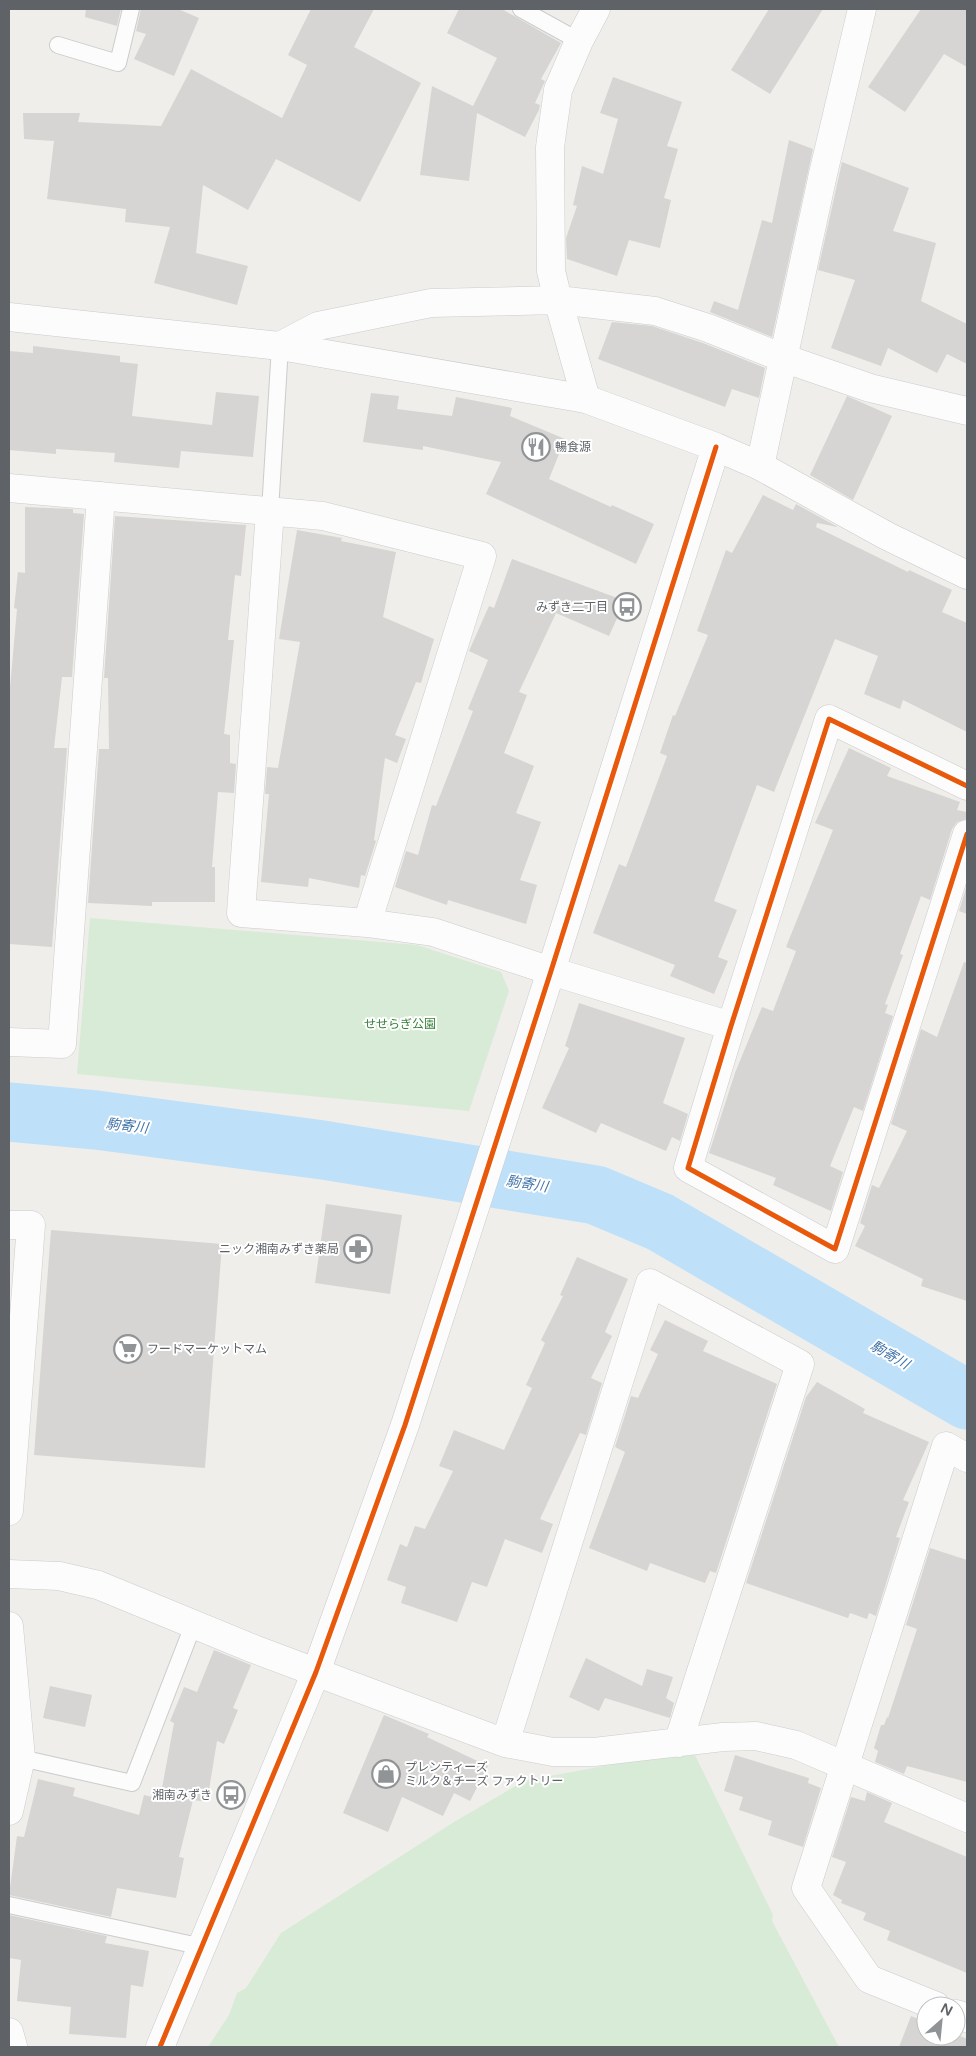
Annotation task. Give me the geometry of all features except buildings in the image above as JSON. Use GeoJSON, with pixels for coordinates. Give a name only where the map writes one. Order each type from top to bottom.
{"type":"FeatureCollection","features":[{"type":"Feature","properties":{"kind":"street"},"geometry":{"type":"LineString","coordinates":[[586,399],[551,271],[550,147],[558,90],[579,41],[596,9]]}},
{"type":"Feature","properties":{"kind":"street"},"geometry":{"type":"LineString","coordinates":[[760,466],[823,174],[862,9]]}},
{"type":"Feature","properties":{"kind":"street"},"geometry":{"type":"LineString","coordinates":[[280,346],[318,326],[431,303],[558,300],[655,312],[708,328],[783,358],[870,388],[967,411]]}},
{"type":"Feature","properties":{"kind":"street"},"geometry":{"type":"LineString","coordinates":[[9,318],[280,346],[586,399],[716,447],[760,466],[887,536],[967,576]]}},
{"type":"Feature","properties":{"kind":"street"},"geometry":{"type":"LineString","coordinates":[[160,2047],[316,1672],[405,1425],[496,1136],[551,972],[716,447]]}},
{"type":"Feature","properties":{"kind":"street"},"geometry":{"type":"LineString","coordinates":[[9,488],[323,516],[482,556],[367,923]]}},
{"type":"Feature","properties":{"kind":"street"},"geometry":{"type":"LineString","coordinates":[[9,1042],[62,1044],[101,496]]}},
{"type":"Feature","properties":{"kind":"street"},"geometry":{"type":"LineString","coordinates":[[270,511],[242,913],[367,923],[433,932],[551,972],[730,1026]]}},
{"type":"Feature","properties":{"kind":"street"},"geometry":{"type":"LineString","coordinates":[[967,786],[828,719],[730,1026],[688,1168],[835,1249],[967,834]]}},
{"type":"Feature","properties":{"kind":"street"},"geometry":{"type":"LineString","coordinates":[[9,1225],[31,1225],[9,1511]]}},
{"type":"Feature","properties":{"kind":"street"},"geometry":{"type":"LineString","coordinates":[[505,1743],[650,1283],[800,1364],[678,1743]]}},
{"type":"Feature","properties":{"kind":"street"},"geometry":{"type":"LineString","coordinates":[[916,1998],[869,1979],[806,1888],[946,1446],[967,1458]]}},
{"type":"Feature","properties":{"kind":"street"},"geometry":{"type":"LineString","coordinates":[[9,1574],[59,1576],[98,1585],[316,1672],[505,1743],[553,1752],[594,1752],[723,1737],[756,1736],[796,1745],[967,1818]]}},
{"type":"Feature","properties":{"kind":"street"},"geometry":{"type":"LineString","coordinates":[[9,1626],[21,1758],[9,1811]]}},
{"type":"Feature","properties":{"kind":"lane"},"geometry":{"type":"LineString","coordinates":[[58,45],[118,63],[131,9]]}},
{"type":"Feature","properties":{"kind":"lane"},"geometry":{"type":"LineString","coordinates":[[521,9],[579,41]]}},
{"type":"Feature","properties":{"kind":"lane"},"geometry":{"type":"LineString","coordinates":[[270,511],[280,346]]}},
{"type":"Feature","properties":{"kind":"lane"},"geometry":{"type":"LineString","coordinates":[[21,1758],[132,1783],[194,1623]]}},
{"type":"Feature","properties":{"kind":"lane"},"geometry":{"type":"LineString","coordinates":[[9,1906],[203,1947]]}},
{"type":"Feature","properties":{"kind":"green space","name":"せせらぎ公園"},"geometry":{"type":"Polygon","coordinates":[[[90,918],[417,945],[501,972],[509,991],[469,1111],[77,1074],[90,918]]]}},
{"type":"Feature","properties":{"kind":"green space"},"geometry":{"type":"Polygon","coordinates":[[[695,1755],[773,1915],[772,1921],[839,2047],[208,2047],[229,2015],[237,1993],[246,1988],[281,1933],[454,1822],[524,1781],[614,1764],[695,1755]]]}},
{"type":"Feature","properties":{"kind":"waterway","name":"駒寄川"},"geometry":{"type":"LineString","coordinates":[[9,1112],[96,1120],[323,1150],[596,1195],[660,1222],[967,1400]]}},
{"type":"Feature","properties":{"kind":"cycle path"},"geometry":{"type":"LineString","coordinates":[[160,2047],[316,1672],[405,1425],[551,971],[716,447]]}},
{"type":"Feature","properties":{"kind":"cycle path"},"geometry":{"type":"LineString","coordinates":[[967,786],[829,719],[731,1026],[688,1168],[835,1249],[967,834]]}},
{"type":"Feature","properties":{"kind":"place","name":"暢食源"},"geometry":{"type":"Point","coordinates":[536,447]}},
{"type":"Feature","properties":{"kind":"place","name":"みずき二丁目"},"geometry":{"type":"Point","coordinates":[627,607]}},
{"type":"Feature","properties":{"kind":"place","name":"ニック湘南みずき薬局"},"geometry":{"type":"Point","coordinates":[358,1249]}},
{"type":"Feature","properties":{"kind":"place","name":"フードマーケットマム"},"geometry":{"type":"Point","coordinates":[128,1349]}},
{"type":"Feature","properties":{"kind":"place","name":"プレンティーズ ミルク＆チーズ ファクトリー"},"geometry":{"type":"Point","coordinates":[386,1774]}},
{"type":"Feature","properties":{"kind":"place","name":"湘南みずき"},"geometry":{"type":"Point","coordinates":[231,1795]}}]}
